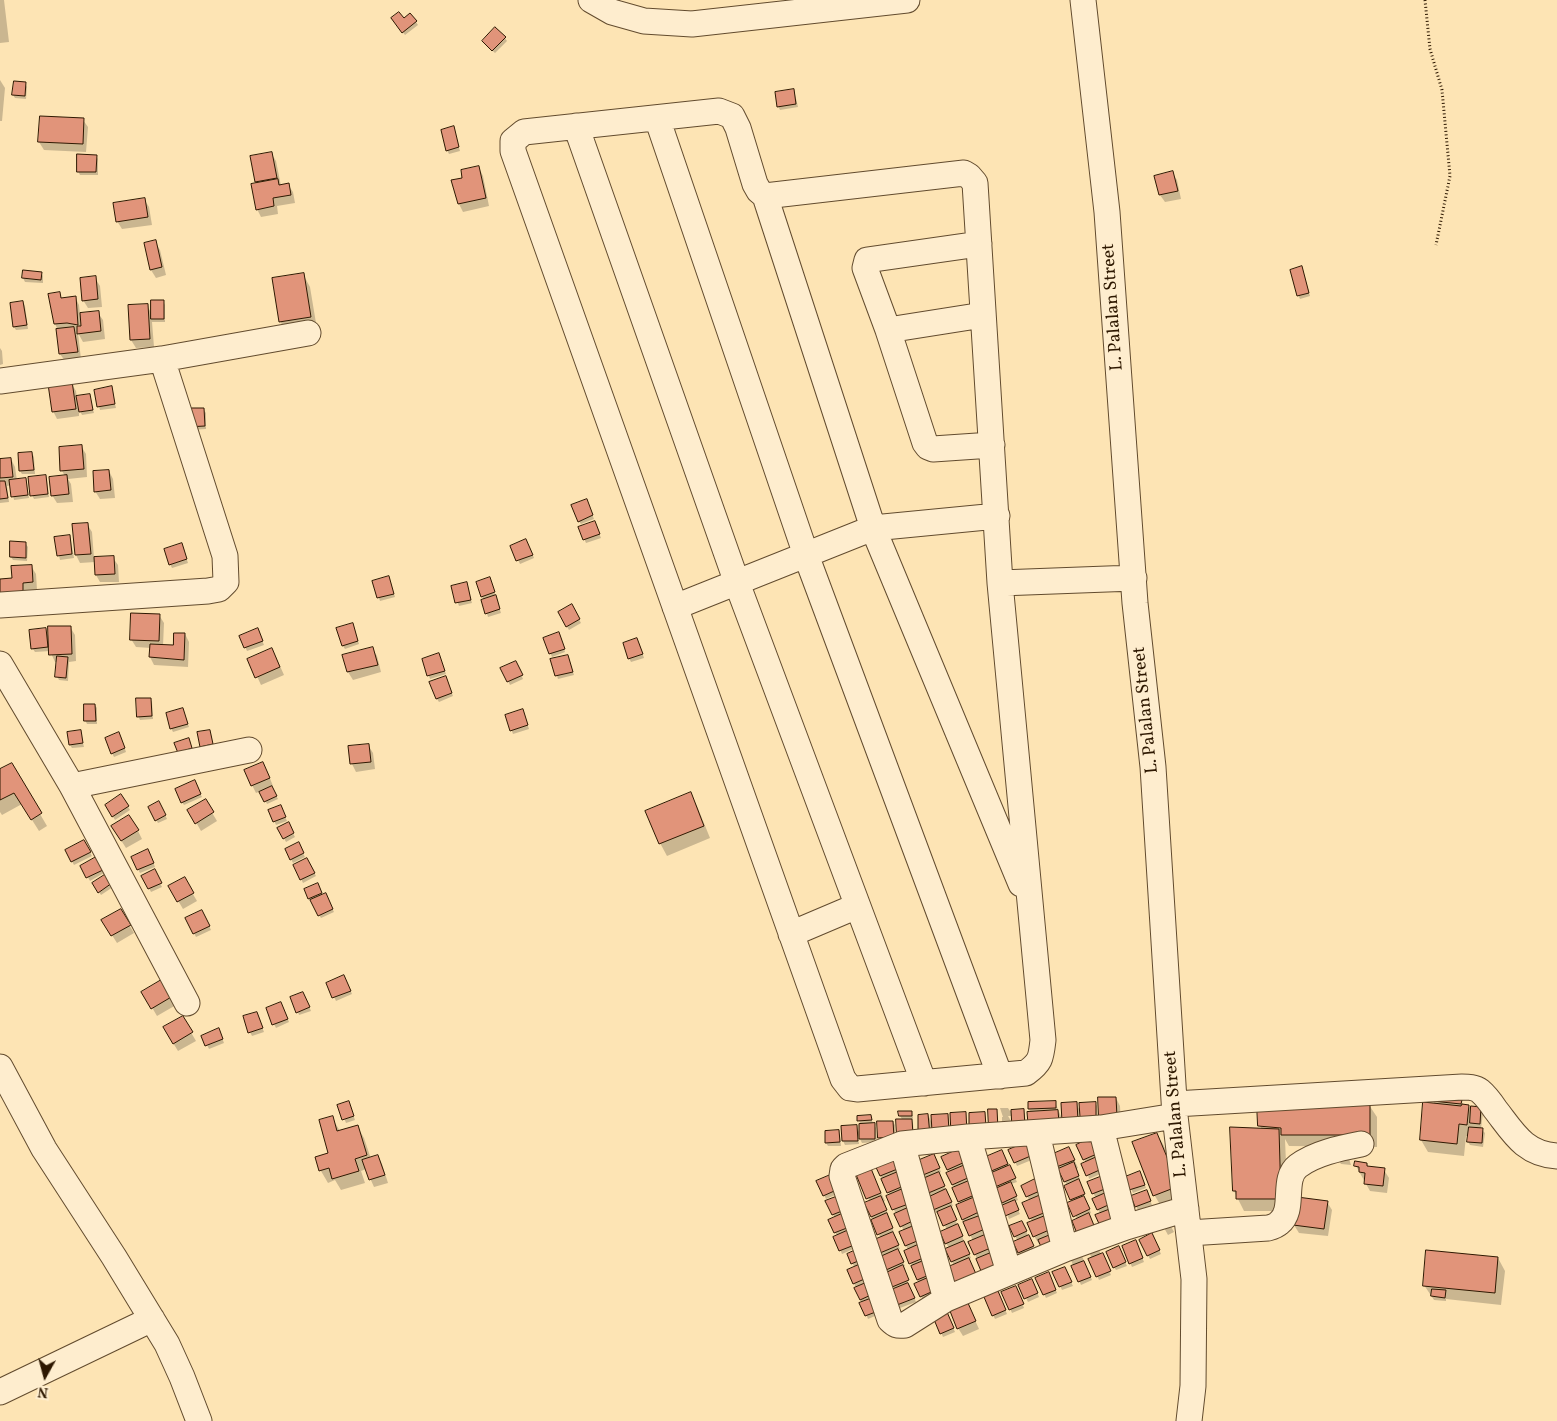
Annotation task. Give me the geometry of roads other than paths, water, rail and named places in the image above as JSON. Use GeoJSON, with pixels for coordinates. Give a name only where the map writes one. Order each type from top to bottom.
{"type":"FeatureCollection","features":[{"type":"Feature","properties":{"kind":"street"},"geometry":{"type":"LineString","coordinates":[[592,0],[612,12],[644,21],[692,24],[907,0]]}},
{"type":"Feature","properties":{"kind":"street","name":"L. Palalan Street"},"geometry":{"type":"LineString","coordinates":[[1083,0],[1107,212],[1134,578],[1153,767],[1175,1110],[1194,1279],[1193,1386],[1189,1421]]}},
{"type":"Feature","properties":{"kind":"street"},"geometry":{"type":"LineString","coordinates":[[765,196],[964,173],[975,183],[1000,583],[1031,908],[1043,1040],[1042,1054],[1038,1065],[1026,1073],[857,1089],[850,1088],[843,1079],[513,151],[513,141],[524,132],[576,126],[719,111],[732,116],[738,128],[755,184],[765,196],[873,528],[1031,908]]}},
{"type":"Feature","properties":{"kind":"street"},"geometry":{"type":"LineString","coordinates":[[657,118],[806,555],[1000,1076]]}},
{"type":"Feature","properties":{"kind":"street"},"geometry":{"type":"LineString","coordinates":[[576,126],[737,583],[924,1083]]}},
{"type":"Feature","properties":{"kind":"street"},"geometry":{"type":"LineString","coordinates":[[978,244],[867,260],[865,268],[888,330],[925,443],[933,449],[992,445]]}},
{"type":"Feature","properties":{"kind":"street"},"geometry":{"type":"LineString","coordinates":[[888,330],[983,315]]}},
{"type":"Feature","properties":{"kind":"street"},"geometry":{"type":"LineString","coordinates":[[0,381],[162,359],[308,333]]}},
{"type":"Feature","properties":{"kind":"street"},"geometry":{"type":"LineString","coordinates":[[0,605],[208,591],[219,589],[226,582],[225,556],[162,359]]}},
{"type":"Feature","properties":{"kind":"street"},"geometry":{"type":"LineString","coordinates":[[675,607],[873,528],[997,516]]}},
{"type":"Feature","properties":{"kind":"street"},"geometry":{"type":"LineString","coordinates":[[1000,583],[1134,578]]}},
{"type":"Feature","properties":{"kind":"street"},"geometry":{"type":"LineString","coordinates":[[0,664],[72,786],[187,1003]]}},
{"type":"Feature","properties":{"kind":"street"},"geometry":{"type":"LineString","coordinates":[[72,786],[249,750]]}},
{"type":"Feature","properties":{"kind":"street"},"geometry":{"type":"LineString","coordinates":[[791,934],[857,906]]}},
{"type":"Feature","properties":{"kind":"street"},"geometry":{"type":"LineString","coordinates":[[0,1067],[44,1149],[152,1319],[182,1377],[199,1421]]}},
{"type":"Feature","properties":{"kind":"street"},"geometry":{"type":"LineString","coordinates":[[1186,1209],[1126,1227],[1065,1249],[946,1299],[904,1325],[894,1325],[890,1320],[842,1176],[843,1169],[846,1166],[902,1144],[968,1137],[1037,1134],[1101,1128],[1175,1110],[1462,1087],[1480,1091],[1521,1142],[1537,1152],[1557,1156]]}},
{"type":"Feature","properties":{"kind":"street"},"geometry":{"type":"LineString","coordinates":[[1101,1128],[1126,1227]]}},
{"type":"Feature","properties":{"kind":"street"},"geometry":{"type":"LineString","coordinates":[[1037,1134],[1065,1249]]}},
{"type":"Feature","properties":{"kind":"street"},"geometry":{"type":"LineString","coordinates":[[968,1137],[1009,1272]]}},
{"type":"Feature","properties":{"kind":"street"},"geometry":{"type":"LineString","coordinates":[[902,1144],[946,1299]]}},
{"type":"Feature","properties":{"kind":"street"},"geometry":{"type":"LineString","coordinates":[[1189,1234],[1268,1228],[1279,1224],[1285,1217],[1290,1180],[1298,1166],[1331,1150],[1361,1144]]}},
{"type":"Feature","properties":{"kind":"street"},"geometry":{"type":"LineString","coordinates":[[0,1392],[152,1319]]}}]}
